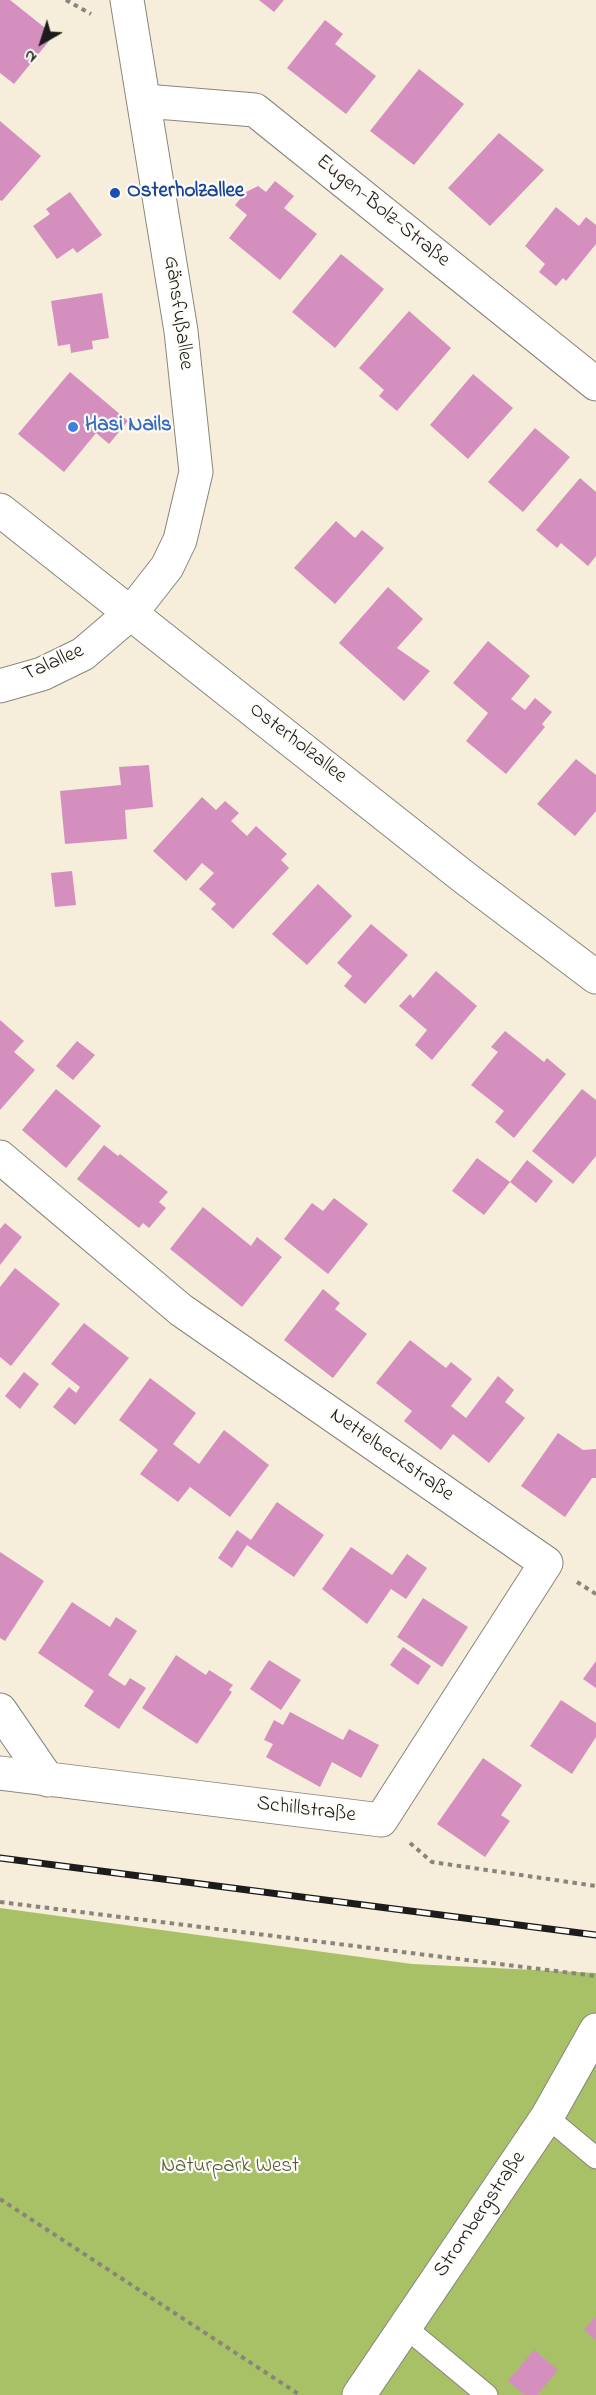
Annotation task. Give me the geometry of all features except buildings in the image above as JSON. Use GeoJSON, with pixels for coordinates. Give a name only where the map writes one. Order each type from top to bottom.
{"type":"FeatureCollection","features":[{"type":"Feature","properties":{"kind":"street","name":"Gänsfußallee"},"geometry":{"type":"LineString","coordinates":[[127,0],[181,331],[196,472],[180,540],[167,567],[131,613]]}},
{"type":"Feature","properties":{"kind":"street","name":"Eugen-Bolz-Straße"},"geometry":{"type":"LineString","coordinates":[[145,101],[255,110],[596,384]]}},
{"type":"Feature","properties":{"kind":"street","name":"Osterholzallee"},"geometry":{"type":"LineString","coordinates":[[0,510],[465,878],[596,977]]}},
{"type":"Feature","properties":{"kind":"street","name":"Talallee"},"geometry":{"type":"LineString","coordinates":[[0,686],[42,674],[84,654],[131,613]]}},
{"type":"Feature","properties":{"kind":"street","name":"Nettelbeckstraße"},"geometry":{"type":"LineString","coordinates":[[0,1157],[181,1310],[546,1563],[381,1820]]}},
{"type":"Feature","properties":{"kind":"street"},"geometry":{"type":"LineString","coordinates":[[0,1710],[48,1780]]}},
{"type":"Feature","properties":{"kind":"street","name":"Schillstraße"},"geometry":{"type":"LineString","coordinates":[[0,1773],[381,1820]]}},
{"type":"Feature","properties":{"kind":"street","name":"Strombergstraße"},"geometry":{"type":"LineString","coordinates":[[358,2395],[547,2117],[596,2030]]}},
{"type":"Feature","properties":{"kind":"lane"},"geometry":{"type":"LineString","coordinates":[[547,2117],[596,2158]]}},
{"type":"Feature","properties":{"kind":"lane"},"geometry":{"type":"LineString","coordinates":[[405,2327],[487,2395]]}},
{"type":"Feature","properties":{"kind":"path","name":"Schillstraße"},"geometry":{"type":"LineString","coordinates":[[381,1820],[432,1862],[596,1886]]}},
{"type":"Feature","properties":{"kind":"path"},"geometry":{"type":"LineString","coordinates":[[0,1902],[596,1976]]}},
{"type":"Feature","properties":{"kind":"path"},"geometry":{"type":"LineString","coordinates":[[0,2199],[300,2395]]}},
{"type":"Feature","properties":{"kind":"green space","name":"Naturpark West"},"geometry":{"type":"Polygon","coordinates":[[[0,1908],[412,1964],[596,1973],[596,2395],[0,2395],[0,1908]]]}},
{"type":"Feature","properties":{"kind":"railway"},"geometry":{"type":"LineString","coordinates":[[0,1858],[596,1935]]}},
{"type":"Feature","properties":{"kind":"place","name":"Osterholzallee"},"geometry":{"type":"Point","coordinates":[115,193]}},
{"type":"Feature","properties":{"kind":"place","name":"Hasi Nails"},"geometry":{"type":"Point","coordinates":[73,427]}}]}
